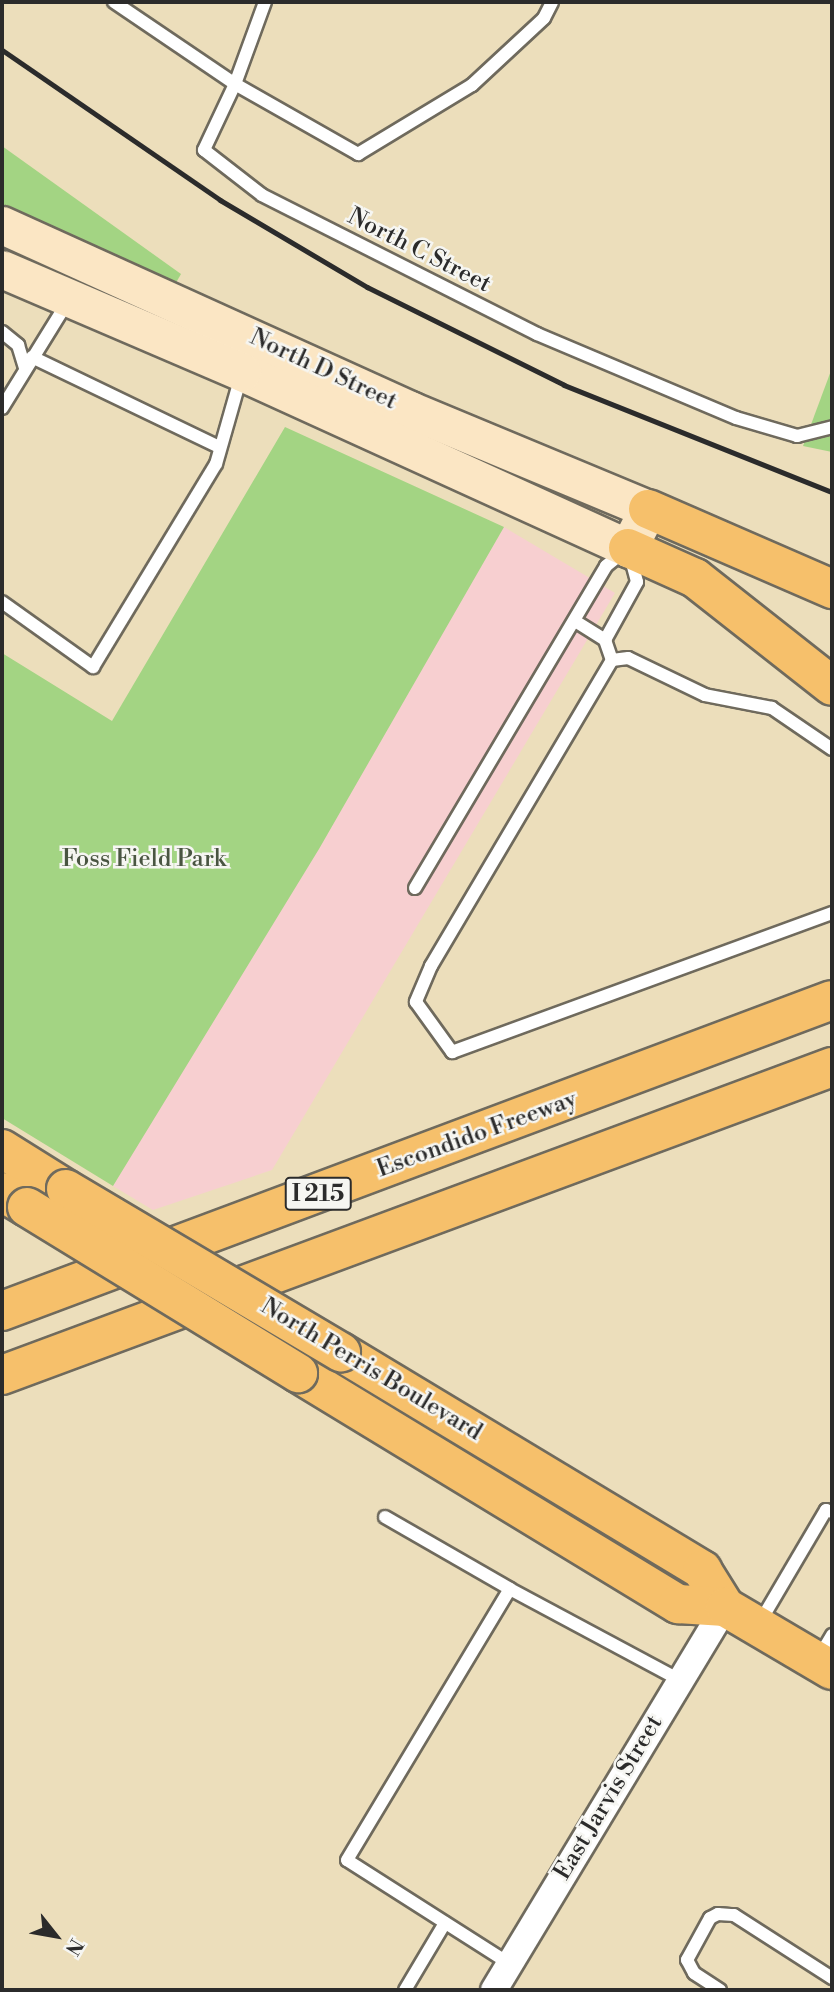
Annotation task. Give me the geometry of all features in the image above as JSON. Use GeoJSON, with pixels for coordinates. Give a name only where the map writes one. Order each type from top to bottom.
{"type":"FeatureCollection","features":[{"type":"Feature","properties":{"kind":"main road","name":"North D Street"},"geometry":{"type":"LineString","coordinates":[[2,225],[248,355],[628,548]]}},
{"type":"Feature","properties":{"kind":"main road","name":"North D Street"},"geometry":{"type":"LineString","coordinates":[[2,270],[69,300],[248,355],[648,509]]}},
{"type":"Feature","properties":{"kind":"main road"},"geometry":{"type":"LineString","coordinates":[[832,589],[648,509],[628,548],[695,578],[832,686]]}},
{"type":"Feature","properties":{"kind":"main road","name":"Escondido Freeway"},"geometry":{"type":"LineString","coordinates":[[2,1311],[832,1000]]}},
{"type":"Feature","properties":{"kind":"main road","name":"I 215"},"geometry":{"type":"LineString","coordinates":[[2,1375],[832,1067]]}},
{"type":"Feature","properties":{"kind":"main road","name":"North Perris Boulevard"},"geometry":{"type":"LineString","coordinates":[[2,1149],[702,1570],[725,1607]]}},
{"type":"Feature","properties":{"kind":"main road","name":"North Perris Boulevard"},"geometry":{"type":"LineString","coordinates":[[14,1200],[678,1604],[725,1607],[758,1625],[827,1655]]}},
{"type":"Feature","properties":{"kind":"street","name":"East Jarvis Street"},"geometry":{"type":"LineString","coordinates":[[494,1990],[725,1607]]}},
{"type":"Feature","properties":{"kind":"lane"},"geometry":{"type":"LineString","coordinates":[[114,2],[236,84],[358,154],[472,85],[544,18],[552,2]]}},
{"type":"Feature","properties":{"kind":"lane"},"geometry":{"type":"LineString","coordinates":[[236,84],[265,2]]}},
{"type":"Feature","properties":{"kind":"lane","name":"North C Street"},"geometry":{"type":"LineString","coordinates":[[236,84],[204,150],[262,195],[537,334],[736,418],[797,436],[832,427]]}},
{"type":"Feature","properties":{"kind":"lane"},"geometry":{"type":"LineString","coordinates":[[2,408],[69,300]]}},
{"type":"Feature","properties":{"kind":"lane"},"geometry":{"type":"LineString","coordinates":[[2,332],[18,345],[29,363],[219,447]]}},
{"type":"Feature","properties":{"kind":"lane"},"geometry":{"type":"LineString","coordinates":[[2,602],[93,667],[216,464],[248,355]]}},
{"type":"Feature","properties":{"kind":"lane"},"geometry":{"type":"LineString","coordinates":[[415,887],[606,566],[628,548],[637,582],[605,640]]}},
{"type":"Feature","properties":{"kind":"lane"},"geometry":{"type":"LineString","coordinates":[[575,621],[605,640],[612,660],[431,966],[416,1002],[452,1052],[832,913]]}},
{"type":"Feature","properties":{"kind":"lane"},"geometry":{"type":"LineString","coordinates":[[612,660],[628,658],[705,695],[772,708],[832,749]]}},
{"type":"Feature","properties":{"kind":"lane"},"geometry":{"type":"LineString","coordinates":[[758,1625],[826,1510],[832,1512]]}},
{"type":"Feature","properties":{"kind":"lane"},"geometry":{"type":"LineString","coordinates":[[385,1517],[510,1589],[680,1680]]}},
{"type":"Feature","properties":{"kind":"lane"},"geometry":{"type":"LineString","coordinates":[[510,1589],[347,1860],[510,1964]]}},
{"type":"Feature","properties":{"kind":"lane"},"geometry":{"type":"LineString","coordinates":[[720,1990],[694,1973],[687,1960],[710,1918],[718,1914],[734,1915],[832,1978]]}},
{"type":"Feature","properties":{"kind":"lane"},"geometry":{"type":"LineString","coordinates":[[405,1990],[445,1923]]}},
{"type":"Feature","properties":{"kind":"shaded area"},"geometry":{"type":"Polygon","coordinates":[[[504,527],[615,593],[272,1170],[153,1210],[113,1186],[504,527]]]}},
{"type":"Feature","properties":{"kind":"green space"},"geometry":{"type":"Polygon","coordinates":[[[2,146],[181,274],[173,288],[2,212],[2,146]]]}},
{"type":"Feature","properties":{"kind":"green space"},"geometry":{"type":"Polygon","coordinates":[[[832,368],[832,452],[803,446],[832,368]]]}},
{"type":"Feature","properties":{"kind":"green space","name":"Foss Field Park"},"geometry":{"type":"Polygon","coordinates":[[[285,427],[504,527],[319,849],[113,1186],[2,1118],[2,653],[112,721],[285,427]]]}},
{"type":"Feature","properties":{"kind":"railway"},"geometry":{"type":"LineString","coordinates":[[2,50],[220,200],[367,287],[564,385],[832,492]]}}]}
